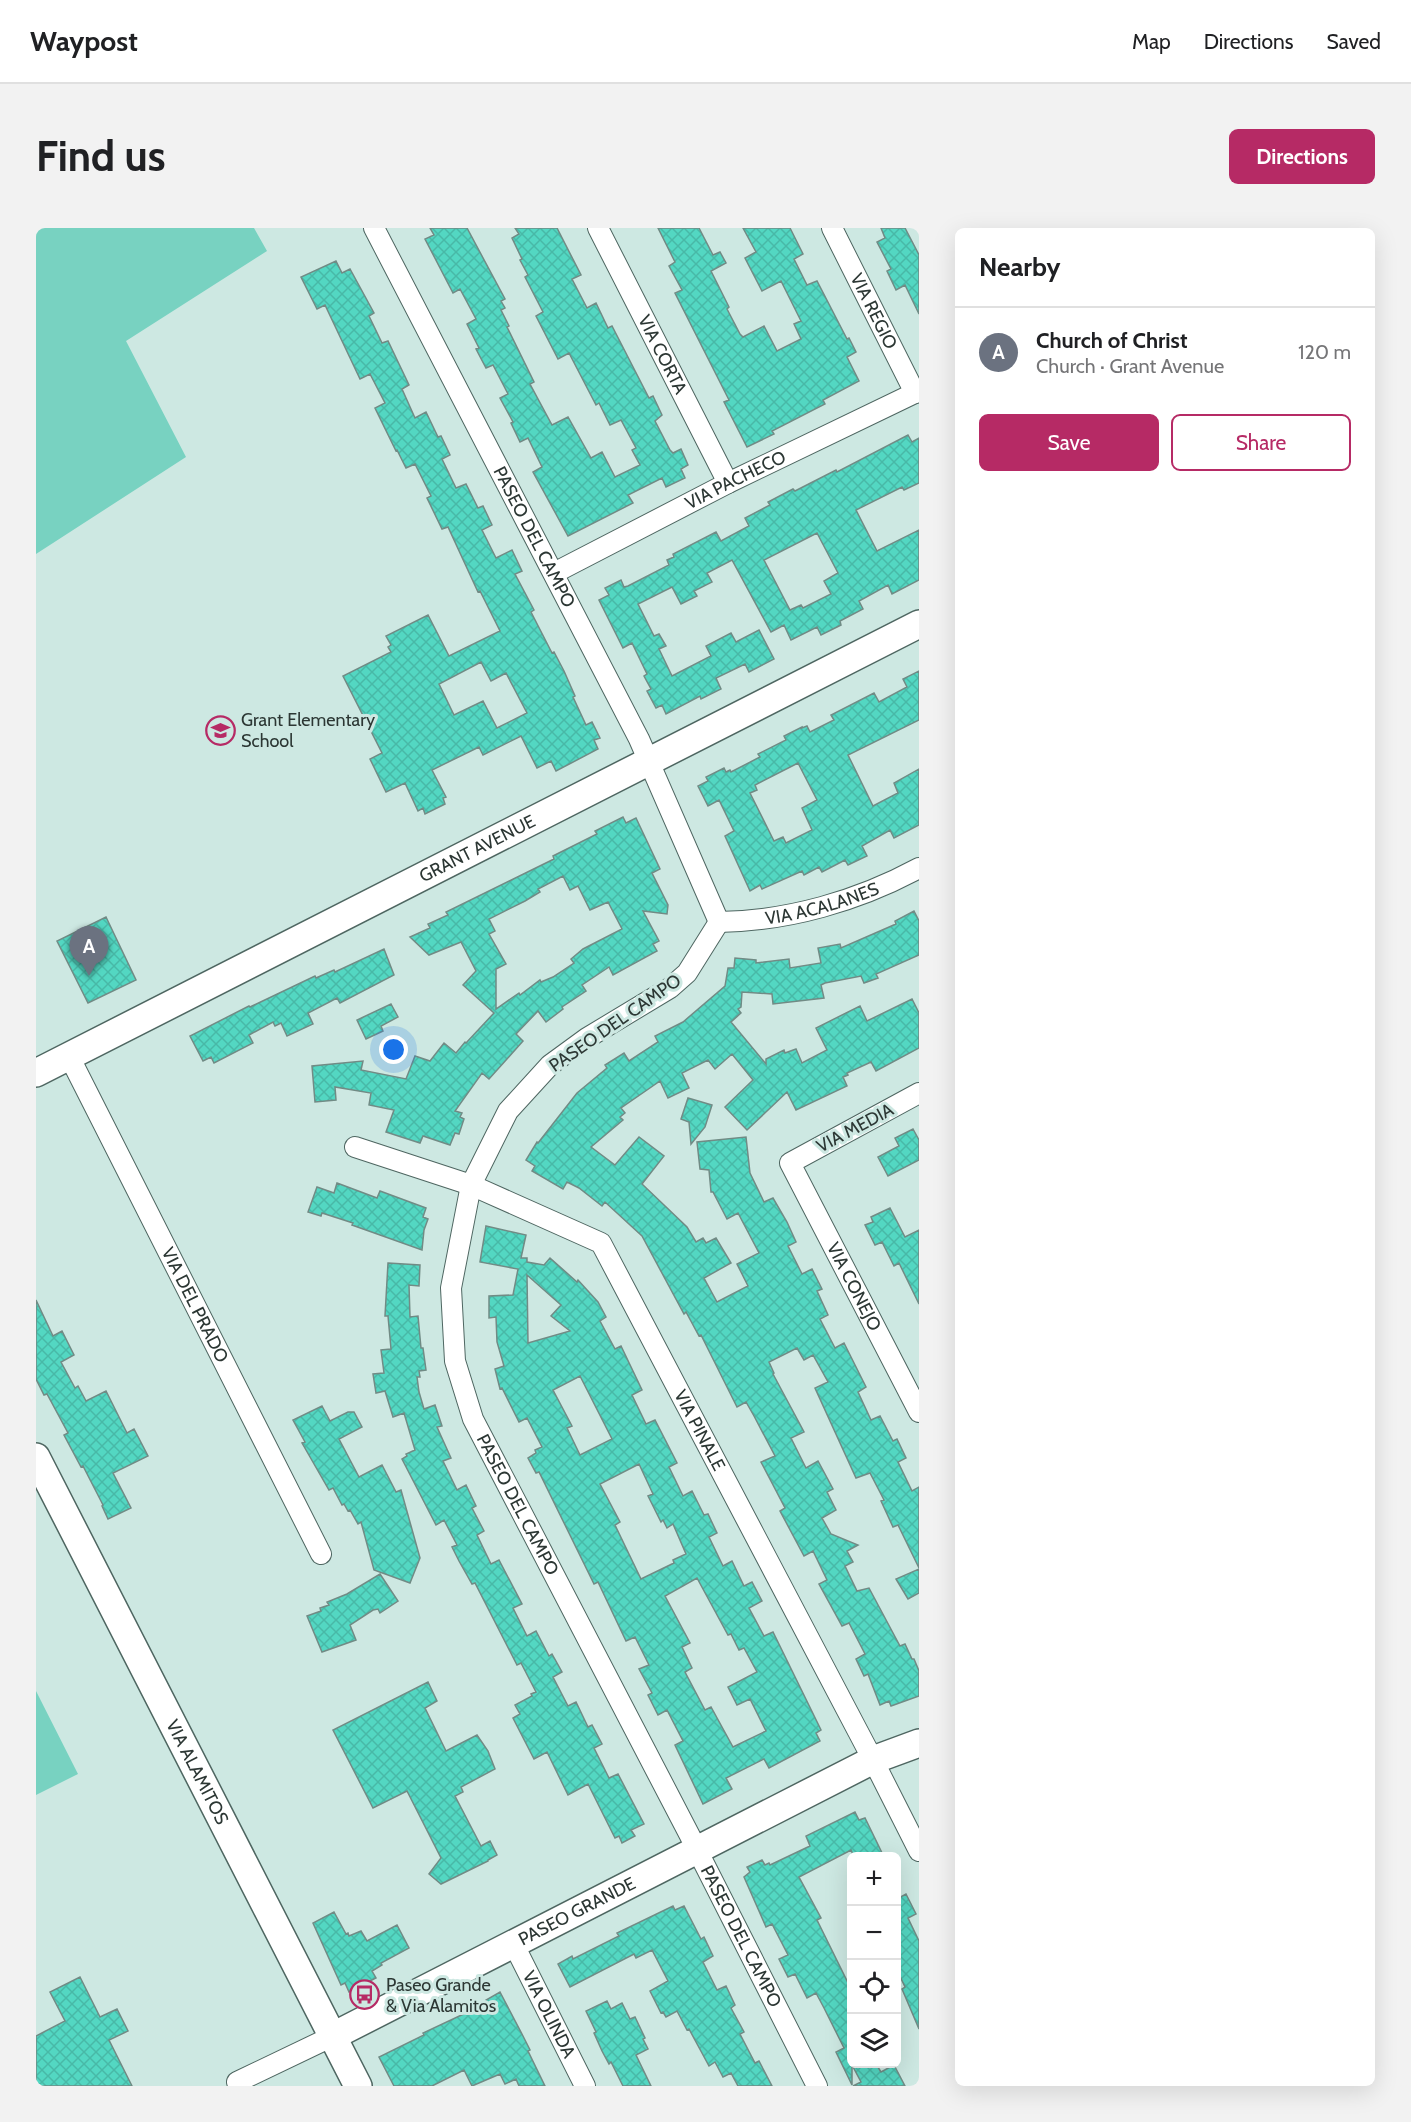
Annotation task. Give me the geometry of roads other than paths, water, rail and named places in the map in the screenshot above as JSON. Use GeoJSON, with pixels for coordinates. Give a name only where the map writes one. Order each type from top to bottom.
{"type":"FeatureCollection","features":[{"type":"Feature","properties":{"kind":"street","name":"PASEO DEL CAMPO"},"geometry":{"type":"LineString","coordinates":[[374,228],[649,761],[719,922],[687,973],[670,988],[587,1038],[550,1065],[508,1111],[471,1185],[451,1288],[455,1361],[472,1419],[697,1850],[817,2086]]}},
{"type":"Feature","properties":{"kind":"street","name":"VIA CORTA"},"geometry":{"type":"LineString","coordinates":[[598,228],[728,483]]}},
{"type":"Feature","properties":{"kind":"street","name":"VIA REGIO"},"geometry":{"type":"LineString","coordinates":[[832,228],[917,392]]}},
{"type":"Feature","properties":{"kind":"street","name":"VIA PACHECO"},"geometry":{"type":"LineString","coordinates":[[554,573],[728,483],[917,392]]}},
{"type":"Feature","properties":{"kind":"street","name":"GRANT AVENUE"},"geometry":{"type":"LineString","coordinates":[[36,1073],[919,624]]}},
{"type":"Feature","properties":{"kind":"street","name":"VIA ACALANES"},"geometry":{"type":"LineString","coordinates":[[719,922],[753,921],[817,908],[884,887],[919,868]]}},
{"type":"Feature","properties":{"kind":"street","name":"VIA DEL PRADO"},"geometry":{"type":"LineString","coordinates":[[69,1056],[321,1554]]}},
{"type":"Feature","properties":{"kind":"street","name":"VIA MEDIA"},"geometry":{"type":"LineString","coordinates":[[790,1163],[919,1093]]}},
{"type":"Feature","properties":{"kind":"street","name":"VIA PINALE"},"geometry":{"type":"LineString","coordinates":[[355,1147],[471,1185],[601,1243],[919,1851]]}},
{"type":"Feature","properties":{"kind":"street","name":"VIA CONEJO"},"geometry":{"type":"LineString","coordinates":[[790,1163],[919,1412]]}},
{"type":"Feature","properties":{"kind":"street","name":"VIA ALAMITOS"},"geometry":{"type":"LineString","coordinates":[[36,1457],[358,2086]]}},
{"type":"Feature","properties":{"kind":"street","name":"PASEO GRANDE"},"geometry":{"type":"LineString","coordinates":[[237,2082],[333,2036],[873,1760],[919,1743]]}},
{"type":"Feature","properties":{"kind":"street","name":"VIA OLINDA"},"geometry":{"type":"LineString","coordinates":[[513,1944],[585,2086]]}},
{"type":"Feature","properties":{"kind":"place","name":"Grant Elementary School"},"geometry":{"type":"Point","coordinates":[220,730]}},
{"type":"Feature","properties":{"kind":"place","name":"Church of Christ"},"geometry":{"type":"Point","coordinates":[89,976]}},
{"type":"Feature","properties":{"kind":"place","name":"Paseo Grande & Via Alamitos"},"geometry":{"type":"Point","coordinates":[365,1995]}}]}
